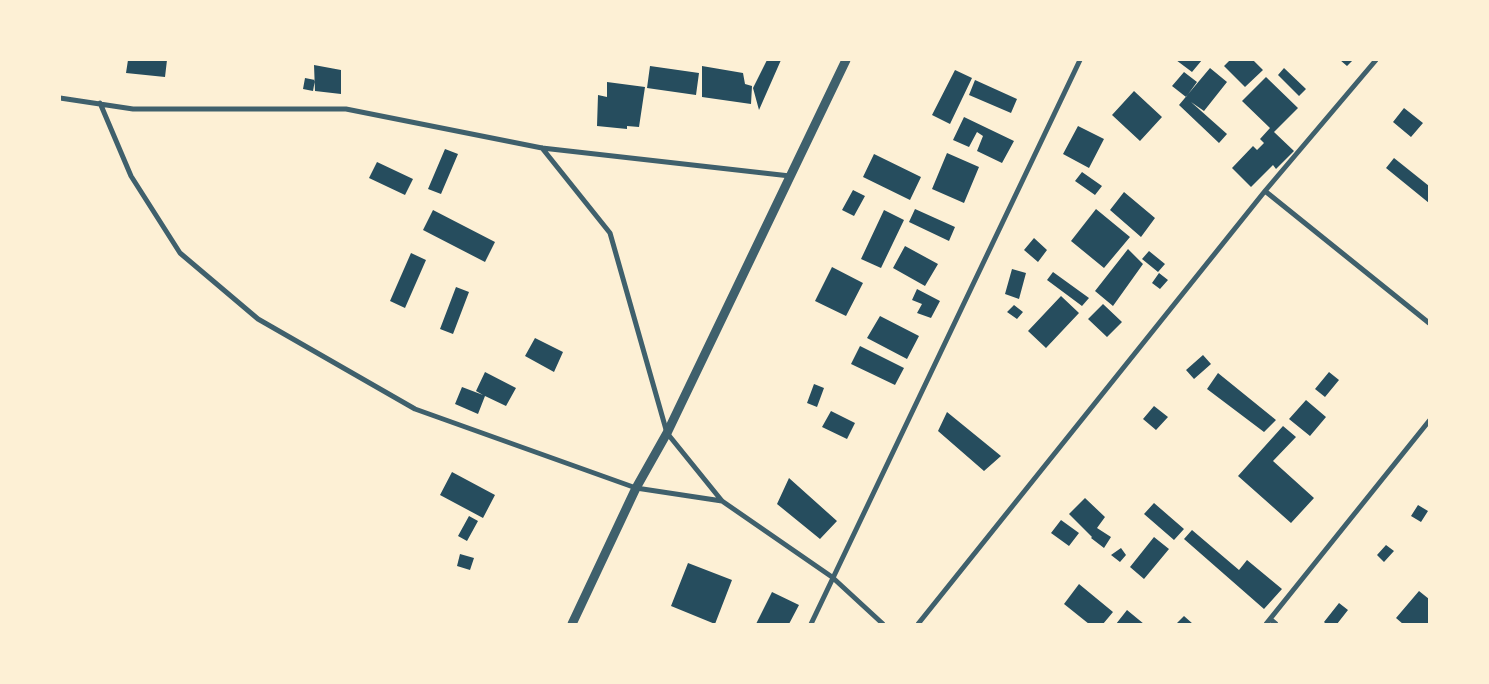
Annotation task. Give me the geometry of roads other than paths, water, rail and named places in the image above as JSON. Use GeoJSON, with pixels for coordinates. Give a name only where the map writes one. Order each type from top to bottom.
{"type":"FeatureCollection","features":[{"type":"Feature","properties":{"kind":"street"},"geometry":{"type":"LineString","coordinates":[[572,624],[636,488],[667,433],[846,60]]}},
{"type":"Feature","properties":{"kind":"street"},"geometry":{"type":"LineString","coordinates":[[811,624],[832,576],[1080,60]]}},
{"type":"Feature","properties":{"kind":"street"},"geometry":{"type":"LineString","coordinates":[[918,624],[1265,191],[1376,60]]}},
{"type":"Feature","properties":{"kind":"street"},"geometry":{"type":"LineString","coordinates":[[60,98],[132,109],[346,109],[542,148],[790,176]]}},
{"type":"Feature","properties":{"kind":"street"},"geometry":{"type":"LineString","coordinates":[[100,103],[131,176],[180,253],[258,319],[415,409],[636,488],[722,501]]}},
{"type":"Feature","properties":{"kind":"street"},"geometry":{"type":"LineString","coordinates":[[542,148],[610,233],[667,433],[722,501],[832,576],[883,624]]}},
{"type":"Feature","properties":{"kind":"street"},"geometry":{"type":"LineString","coordinates":[[1265,191],[1429,324]]}},
{"type":"Feature","properties":{"kind":"street"},"geometry":{"type":"LineString","coordinates":[[1266,624],[1429,421]]}},
{"type":"Feature","properties":{"kind":"street"},"geometry":{"type":"LineString","coordinates":[[1270,619],[1276,624]]}}]}
